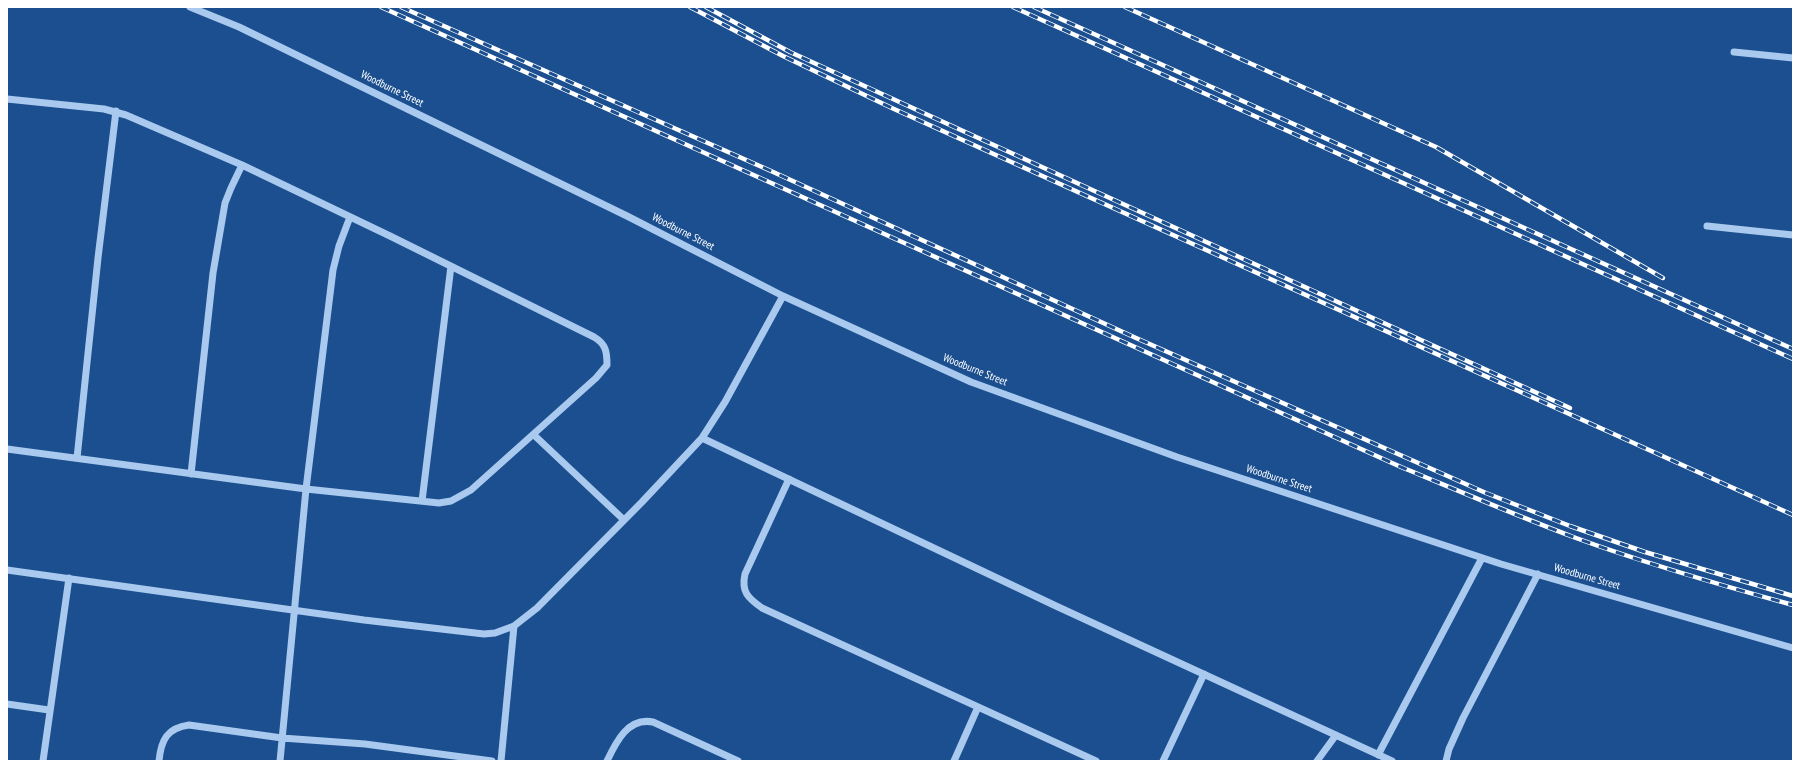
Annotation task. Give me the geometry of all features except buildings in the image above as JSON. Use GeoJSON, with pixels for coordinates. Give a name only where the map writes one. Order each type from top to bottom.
{"type":"FeatureCollection","features":[{"type":"Feature","properties":{"kind":"street","name":"Woodburne Street"},"geometry":{"type":"LineString","coordinates":[[190,7],[239,27],[627,216],[783,296],[971,382],[1178,457],[1482,558],[1793,648]]}},
{"type":"Feature","properties":{"kind":"street"},"geometry":{"type":"LineString","coordinates":[[1734,52],[1793,58]]}},
{"type":"Feature","properties":{"kind":"street"},"geometry":{"type":"LineString","coordinates":[[7,99],[116,111],[242,165],[350,216],[594,337],[601,342],[605,348],[607,365],[596,378],[534,435],[471,490],[451,501],[439,503],[306,489],[7,449]]}},
{"type":"Feature","properties":{"kind":"street"},"geometry":{"type":"LineString","coordinates":[[77,458],[98,258],[116,111]]}},
{"type":"Feature","properties":{"kind":"street"},"geometry":{"type":"LineString","coordinates":[[190,474],[213,273],[226,203],[231,188],[242,165]]}},
{"type":"Feature","properties":{"kind":"street"},"geometry":{"type":"LineString","coordinates":[[280,761],[306,489],[333,270],[339,246],[350,216]]}},
{"type":"Feature","properties":{"kind":"street"},"geometry":{"type":"LineString","coordinates":[[1707,226],[1793,235]]}},
{"type":"Feature","properties":{"kind":"street"},"geometry":{"type":"LineString","coordinates":[[422,501],[451,266]]}},
{"type":"Feature","properties":{"kind":"street"},"geometry":{"type":"LineString","coordinates":[[7,570],[294,610],[484,634],[495,633],[514,626],[537,608],[702,438],[725,402],[783,296]]}},
{"type":"Feature","properties":{"kind":"street"},"geometry":{"type":"LineString","coordinates":[[534,435],[624,520]]}},
{"type":"Feature","properties":{"kind":"street"},"geometry":{"type":"LineString","coordinates":[[702,438],[1056,606],[1392,761]]}},
{"type":"Feature","properties":{"kind":"street"},"geometry":{"type":"LineString","coordinates":[[789,479],[745,574],[743,583],[747,594],[762,608],[1096,761]]}},
{"type":"Feature","properties":{"kind":"street"},"geometry":{"type":"LineString","coordinates":[[1378,754],[1482,558]]}},
{"type":"Feature","properties":{"kind":"street"},"geometry":{"type":"LineString","coordinates":[[1446,761],[1449,749],[1466,711],[1538,574]]}},
{"type":"Feature","properties":{"kind":"street"},"geometry":{"type":"LineString","coordinates":[[43,761],[69,578]]}},
{"type":"Feature","properties":{"kind":"street"},"geometry":{"type":"LineString","coordinates":[[500,761],[514,626]]}},
{"type":"Feature","properties":{"kind":"street"},"geometry":{"type":"LineString","coordinates":[[1163,761],[1204,674]]}},
{"type":"Feature","properties":{"kind":"street"},"geometry":{"type":"LineString","coordinates":[[7,704],[50,710]]}},
{"type":"Feature","properties":{"kind":"street"},"geometry":{"type":"LineString","coordinates":[[954,761],[978,707]]}},
{"type":"Feature","properties":{"kind":"street"},"geometry":{"type":"LineString","coordinates":[[607,761],[617,742],[628,727],[645,720],[653,722],[738,761]]}},
{"type":"Feature","properties":{"kind":"street"},"geometry":{"type":"LineString","coordinates":[[159,761],[160,748],[164,739],[177,726],[189,725],[282,738],[365,744],[492,761]]}},
{"type":"Feature","properties":{"kind":"street"},"geometry":{"type":"LineString","coordinates":[[1317,761],[1336,735]]}},
{"type":"Feature","properties":{"kind":"railway"},"geometry":{"type":"LineString","coordinates":[[381,7],[1401,467],[1532,521],[1603,548],[1684,574],[1793,605]]}},
{"type":"Feature","properties":{"kind":"railway"},"geometry":{"type":"LineString","coordinates":[[401,7],[771,171],[1136,338],[1486,493],[1570,526],[1645,552],[1793,596]]}},
{"type":"Feature","properties":{"kind":"railway"},"geometry":{"type":"LineString","coordinates":[[690,7],[783,56],[894,109],[1793,515]]}},
{"type":"Feature","properties":{"kind":"railway"},"geometry":{"type":"LineString","coordinates":[[706,7],[790,52],[1570,408]]}},
{"type":"Feature","properties":{"kind":"railway"},"geometry":{"type":"LineString","coordinates":[[1013,7],[1793,359]]}},
{"type":"Feature","properties":{"kind":"railway"},"geometry":{"type":"LineString","coordinates":[[1034,7],[1793,349]]}},
{"type":"Feature","properties":{"kind":"railway"},"geometry":{"type":"LineString","coordinates":[[1125,7],[1436,147],[1663,278]]}}]}
